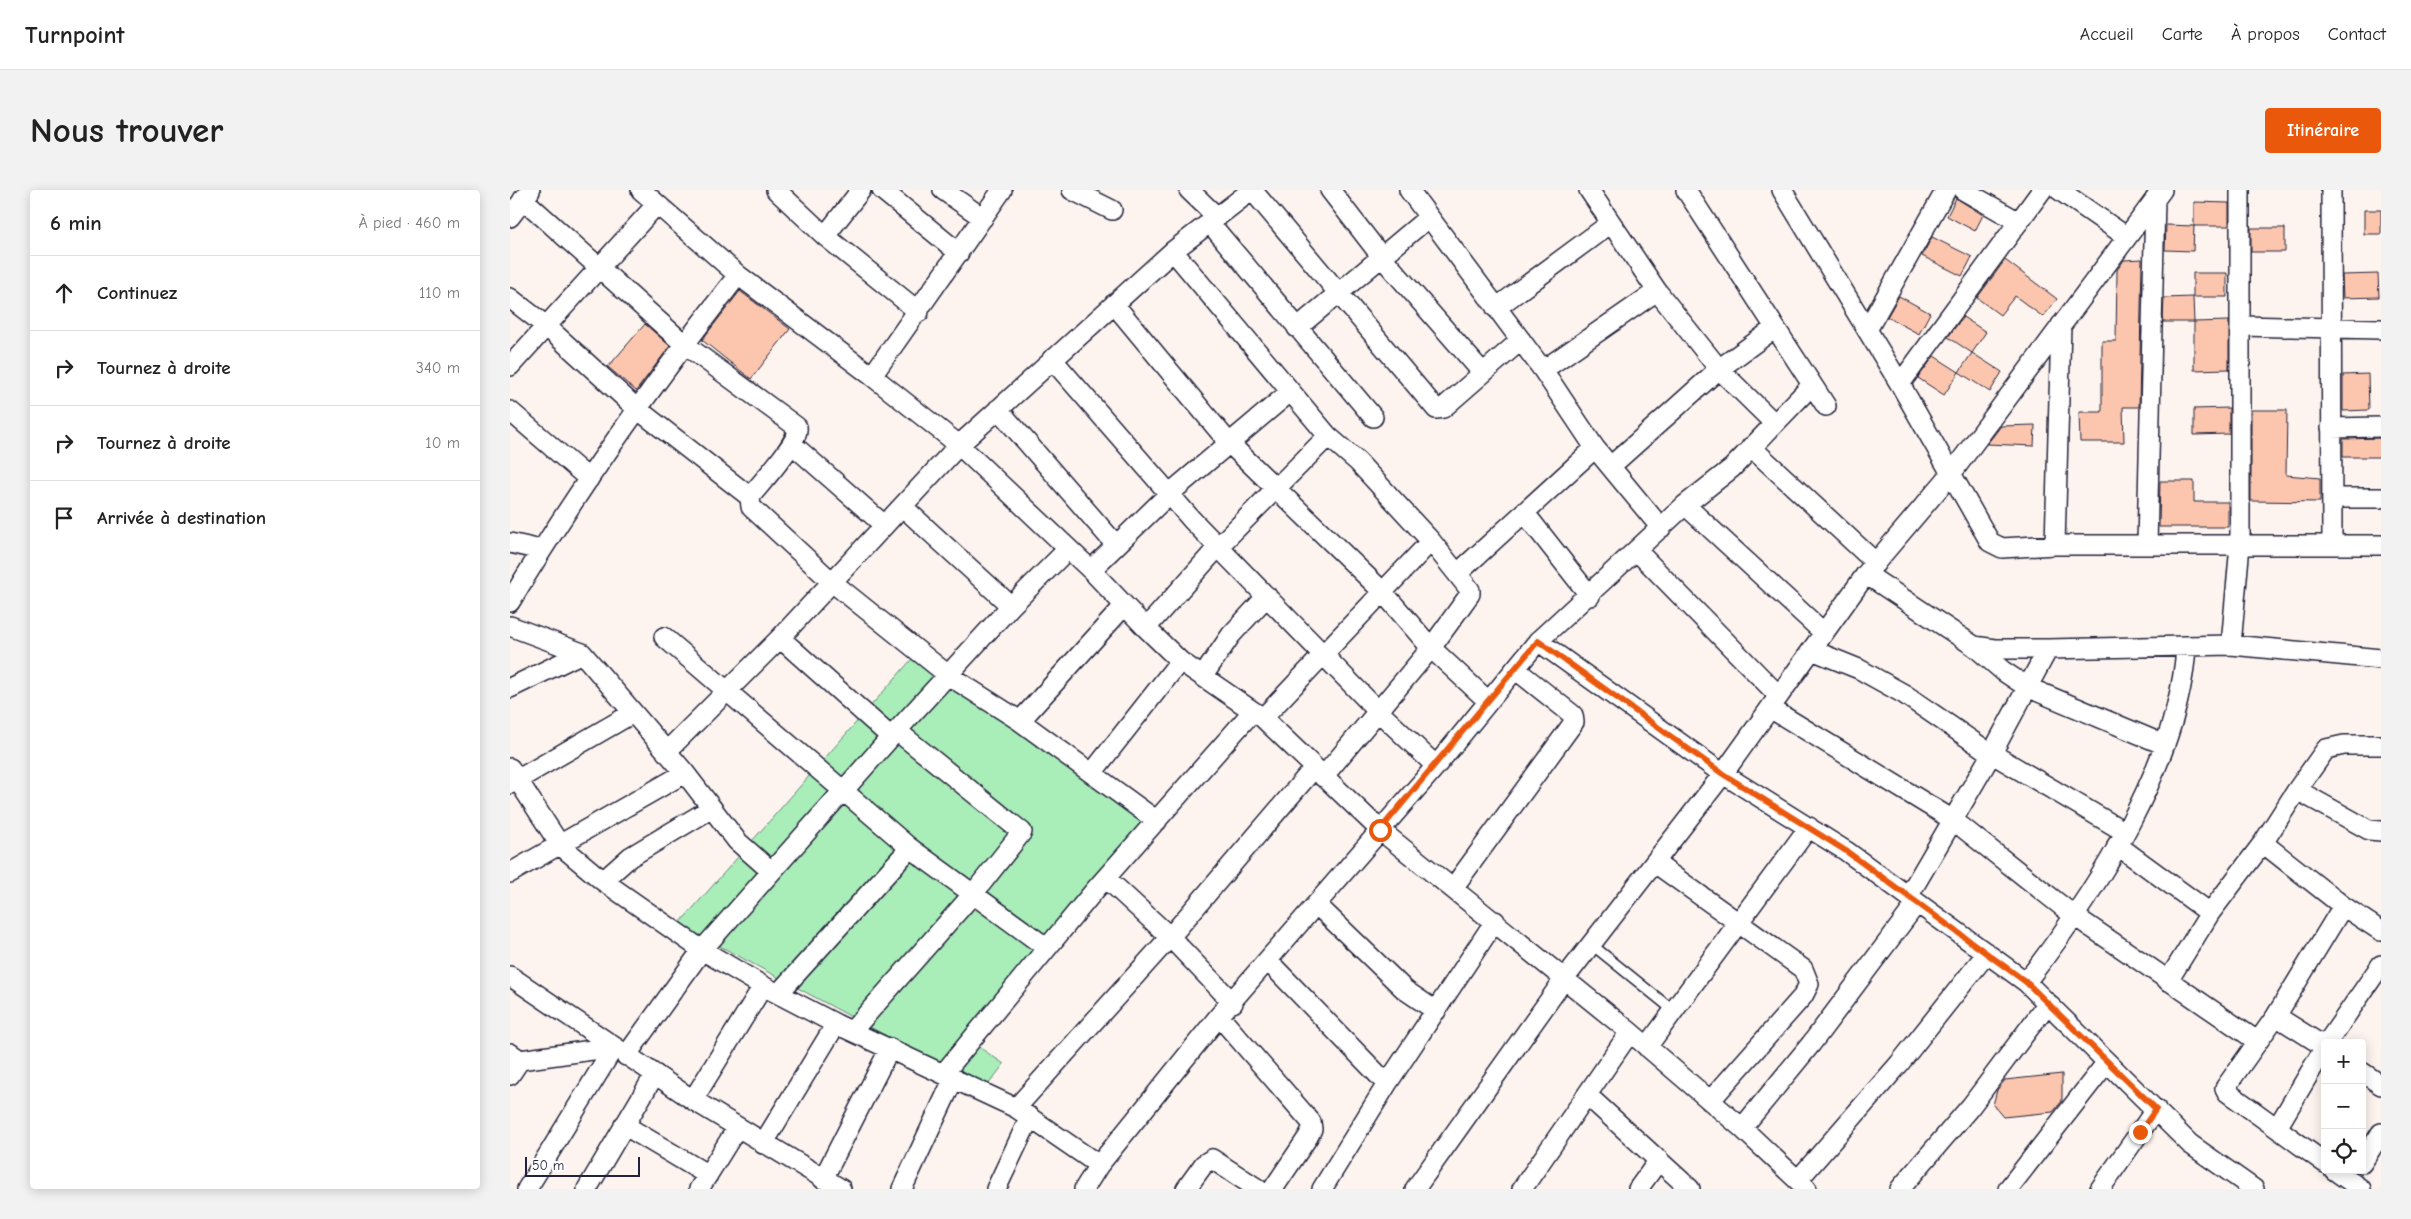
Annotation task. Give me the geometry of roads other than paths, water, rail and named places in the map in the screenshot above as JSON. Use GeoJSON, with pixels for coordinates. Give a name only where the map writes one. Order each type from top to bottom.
{"type":"FeatureCollection","features":[{"type":"Feature","properties":{"kind":"street"},"geometry":{"type":"LineString","coordinates":[[641,190],[738,275],[872,376],[959,445],[1067,550],[1091,570],[1124,606],[1180,661],[1258,715],[1380,830],[1630,1032],[1742,1128],[1803,1184],[1987,953]]}},
{"type":"Feature","properties":{"kind":"street"},"geometry":{"type":"LineString","coordinates":[[776,190],[825,236],[919,312]]}},
{"type":"Feature","properties":{"kind":"street"},"geometry":{"type":"LineString","coordinates":[[825,236],[861,190]]}},
{"type":"Feature","properties":{"kind":"street"},"geometry":{"type":"LineString","coordinates":[[882,190],[959,253]]}},
{"type":"Feature","properties":{"kind":"street"},"geometry":{"type":"LineString","coordinates":[[943,190],[983,218]]}},
{"type":"Feature","properties":{"kind":"street"},"geometry":{"type":"LineString","coordinates":[[872,376],[919,312],[1002,190]]}},
{"type":"Feature","properties":{"kind":"street"},"geometry":{"type":"LineString","coordinates":[[1072,190],[1112,210]]}},
{"type":"Feature","properties":{"kind":"street"},"geometry":{"type":"LineString","coordinates":[[1189,190],[1297,328],[1373,417]]}},
{"type":"Feature","properties":{"kind":"street"},"geometry":{"type":"LineString","coordinates":[[666,752],[780,638],[959,445],[1052,359],[1173,252],[1252,190],[1339,291],[1436,409],[1443,408],[1482,372],[1521,340]]}},
{"type":"Feature","properties":{"kind":"street"},"geometry":{"type":"LineString","coordinates":[[1330,190],[1381,256],[1482,372]]}},
{"type":"Feature","properties":{"kind":"street"},"geometry":{"type":"LineString","coordinates":[[1409,190],[1543,370],[1595,448],[1660,528]]}},
{"type":"Feature","properties":{"kind":"street"},"geometry":{"type":"LineString","coordinates":[[1588,190],[1657,291],[1719,370],[1774,423]]}},
{"type":"Feature","properties":{"kind":"street"},"geometry":{"type":"LineString","coordinates":[[1686,190],[1826,406]]}},
{"type":"Feature","properties":{"kind":"street"},"geometry":{"type":"LineString","coordinates":[[1782,190],[1900,384],[1990,542],[2002,548],[2055,545],[2381,545]]}},
{"type":"Feature","properties":{"kind":"street"},"geometry":{"type":"LineString","coordinates":[[1867,330],[1946,190]]}},
{"type":"Feature","properties":{"kind":"street"},"geometry":{"type":"LineString","coordinates":[[1963,190],[2019,222]]}},
{"type":"Feature","properties":{"kind":"street"},"geometry":{"type":"LineString","coordinates":[[1900,384],[2042,190]]}},
{"type":"Feature","properties":{"kind":"street"},"geometry":{"type":"LineString","coordinates":[[2059,190],[2127,237]]}},
{"type":"Feature","properties":{"kind":"street"},"geometry":{"type":"LineString","coordinates":[[2231,645],[2240,546],[2240,190]]}},
{"type":"Feature","properties":{"kind":"street"},"geometry":{"type":"LineString","coordinates":[[2331,190],[2333,327],[2331,428],[2332,545]]}},
{"type":"Feature","properties":{"kind":"street"},"geometry":{"type":"LineString","coordinates":[[510,217],[527,195],[599,266],[684,344],[797,427],[798,433],[792,444],[750,497],[751,507],[832,582],[948,676],[1020,721],[1157,821]]}},
{"type":"Feature","properties":{"kind":"street"},"geometry":{"type":"LineString","coordinates":[[1415,1189],[1565,978],[1723,774],[1871,569],[1951,474],[2158,195]]}},
{"type":"Feature","properties":{"kind":"street"},"geometry":{"type":"LineString","coordinates":[[2147,545],[2158,195]]}},
{"type":"Feature","properties":{"kind":"street"},"geometry":{"type":"LineString","coordinates":[[510,366],[657,204]]}},
{"type":"Feature","properties":{"kind":"street"},"geometry":{"type":"LineString","coordinates":[[1297,328],[1429,217]]}},
{"type":"Feature","properties":{"kind":"street"},"geometry":{"type":"LineString","coordinates":[[1496,308],[1611,223]]}},
{"type":"Feature","properties":{"kind":"street"},"geometry":{"type":"LineString","coordinates":[[996,1189],[1023,1112],[1170,937],[1378,711],[1431,648],[1470,594],[1469,587],[1431,541],[1358,462],[1328,436],[1173,252]]}},
{"type":"Feature","properties":{"kind":"street"},"geometry":{"type":"LineString","coordinates":[[510,602],[541,550],[636,408],[738,275]]}},
{"type":"Feature","properties":{"kind":"street"},"geometry":{"type":"LineString","coordinates":[[1543,370],[1657,291]]}},
{"type":"Feature","properties":{"kind":"street"},"geometry":{"type":"LineString","coordinates":[[510,298],[546,326],[636,408],[750,497]]}},
{"type":"Feature","properties":{"kind":"street"},"geometry":{"type":"LineString","coordinates":[[1114,304],[1229,443],[1382,591],[1431,648],[1488,701]]}},
{"type":"Feature","properties":{"kind":"street"},"geometry":{"type":"LineString","coordinates":[[2055,545],[2061,325]]}},
{"type":"Feature","properties":{"kind":"street"},"geometry":{"type":"LineString","coordinates":[[2241,326],[2381,329]]}},
{"type":"Feature","properties":{"kind":"street"},"geometry":{"type":"LineString","coordinates":[[1611,466],[1719,370],[1775,328]]}},
{"type":"Feature","properties":{"kind":"street"},"geometry":{"type":"LineString","coordinates":[[1052,359],[1169,494],[1218,547],[1378,711],[1436,766]]}},
{"type":"Feature","properties":{"kind":"street"},"geometry":{"type":"LineString","coordinates":[[1084,1189],[1099,1165],[1219,1016],[1269,962],[1436,766],[1538,641],[1590,596],[1685,505],[1732,468],[1812,385]]}},
{"type":"Feature","properties":{"kind":"street"},"geometry":{"type":"LineString","coordinates":[[1091,570],[1169,494],[1290,392]]}},
{"type":"Feature","properties":{"kind":"street"},"geometry":{"type":"LineString","coordinates":[[998,409],[1116,545]]}},
{"type":"Feature","properties":{"kind":"street"},"geometry":{"type":"LineString","coordinates":[[510,411],[589,479]]}},
{"type":"Feature","properties":{"kind":"street"},"geometry":{"type":"LineString","coordinates":[[2331,428],[2381,427]]}},
{"type":"Feature","properties":{"kind":"street"},"geometry":{"type":"LineString","coordinates":[[1146,628],[1218,547],[1328,436]]}},
{"type":"Feature","properties":{"kind":"street"},"geometry":{"type":"LineString","coordinates":[[792,444],[884,524]]}},
{"type":"Feature","properties":{"kind":"street"},"geometry":{"type":"LineString","coordinates":[[1751,447],[1871,569],[1974,646],[2003,671],[2027,687],[2164,745]]}},
{"type":"Feature","properties":{"kind":"street"},"geometry":{"type":"LineString","coordinates":[[1458,573],[1595,448]]}},
{"type":"Feature","properties":{"kind":"street"},"geometry":{"type":"LineString","coordinates":[[2332,498],[2381,498]]}},
{"type":"Feature","properties":{"kind":"street"},"geometry":{"type":"LineString","coordinates":[[1685,505],[1824,633]]}},
{"type":"Feature","properties":{"kind":"street"},"geometry":{"type":"LineString","coordinates":[[902,507],[1011,606]]}},
{"type":"Feature","properties":{"kind":"street"},"geometry":{"type":"LineString","coordinates":[[1524,512],[1590,596]]}},
{"type":"Feature","properties":{"kind":"street"},"geometry":{"type":"LineString","coordinates":[[902,1189],[949,1076],[1047,948],[1157,821],[1258,715],[1324,654],[1431,541]]}},
{"type":"Feature","properties":{"kind":"street"},"geometry":{"type":"LineString","coordinates":[[510,543],[541,550]]}},
{"type":"Feature","properties":{"kind":"street"},"geometry":{"type":"LineString","coordinates":[[527,1189],[620,1051],[702,950],[894,734],[1011,606],[1067,550]]}},
{"type":"Feature","properties":{"kind":"street"},"geometry":{"type":"LineString","coordinates":[[1637,551],[1774,702],[1953,820],[2073,915],[2168,982],[2257,1041]]}},
{"type":"Feature","properties":{"kind":"street"},"geometry":{"type":"LineString","coordinates":[[1203,676],[1231,635],[1267,596]]}},
{"type":"Feature","properties":{"kind":"street"},"geometry":{"type":"LineString","coordinates":[[1020,721],[1124,606]]}},
{"type":"Feature","properties":{"kind":"street"},"geometry":{"type":"LineString","coordinates":[[510,626],[582,653],[684,772],[737,841],[771,871]]}},
{"type":"Feature","properties":{"kind":"street"},"geometry":{"type":"LineString","coordinates":[[664,637],[842,792],[910,848],[1047,948]]}},
{"type":"Feature","properties":{"kind":"street"},"geometry":{"type":"LineString","coordinates":[[763,1144],[844,1028],[973,894],[1022,832],[894,734],[780,638]]}},
{"type":"Feature","properties":{"kind":"street"},"geometry":{"type":"LineString","coordinates":[[1538,641],[1723,774],[1809,827],[1913,899],[2026,982],[2205,1156],[2254,1189]]}},
{"type":"Feature","properties":{"kind":"street"},"geometry":{"type":"LineString","coordinates":[[1974,646],[1995,649],[2048,649],[2231,645],[2381,659]]}},
{"type":"Feature","properties":{"kind":"street"},"geometry":{"type":"LineString","coordinates":[[2026,982],[2073,915],[2121,838],[2164,745],[2177,706],[2185,667],[2186,647]]}},
{"type":"Feature","properties":{"kind":"street"},"geometry":{"type":"LineString","coordinates":[[1742,1128],[1811,1044],[1913,899],[1953,820],[1992,753],[2048,649]]}},
{"type":"Feature","properties":{"kind":"street"},"geometry":{"type":"LineString","coordinates":[[1812,650],[1859,669],[1904,694],[2121,838],[2210,913]]}},
{"type":"Feature","properties":{"kind":"street"},"geometry":{"type":"LineString","coordinates":[[510,688],[582,653]]}},
{"type":"Feature","properties":{"kind":"street"},"geometry":{"type":"LineString","coordinates":[[1092,772],[1180,661]]}},
{"type":"Feature","properties":{"kind":"street"},"geometry":{"type":"LineString","coordinates":[[1453,888],[1574,722],[1572,715],[1515,669]]}},
{"type":"Feature","properties":{"kind":"street"},"geometry":{"type":"LineString","coordinates":[[633,713],[512,777],[560,845],[603,881],[702,950],[771,990],[844,1028],[1023,1112],[1099,1165]]}},
{"type":"Feature","properties":{"kind":"street"},"geometry":{"type":"LineString","coordinates":[[2168,982],[2210,913],[2264,843],[2296,790],[2326,749],[2344,745],[2381,745]]}},
{"type":"Feature","properties":{"kind":"street"},"geometry":{"type":"LineString","coordinates":[[510,872],[560,845],[684,772]]}},
{"type":"Feature","properties":{"kind":"street"},"geometry":{"type":"LineString","coordinates":[[2296,790],[2369,830],[2381,831]]}},
{"type":"Feature","properties":{"kind":"street"},"geometry":{"type":"LineString","coordinates":[[603,881],[630,857],[712,808]]}},
{"type":"Feature","properties":{"kind":"street"},"geometry":{"type":"LineString","coordinates":[[1647,1047],[1809,827]]}},
{"type":"Feature","properties":{"kind":"street"},"geometry":{"type":"LineString","coordinates":[[2264,843],[2343,906],[2381,931]]}},
{"type":"Feature","properties":{"kind":"street"},"geometry":{"type":"LineString","coordinates":[[693,1100],[771,990],[910,848]]}},
{"type":"Feature","properties":{"kind":"street"},"geometry":{"type":"LineString","coordinates":[[1655,863],[1803,970],[1809,984],[1803,996],[1710,1101]]}},
{"type":"Feature","properties":{"kind":"street"},"geometry":{"type":"LineString","coordinates":[[1106,878],[1170,937],[1233,1003]]}},
{"type":"Feature","properties":{"kind":"street"},"geometry":{"type":"LineString","coordinates":[[1316,905],[1405,990],[1436,1011]]}},
{"type":"Feature","properties":{"kind":"street"},"geometry":{"type":"LineString","coordinates":[[2321,1160],[2227,1092],[2225,1088],[2276,1016],[2343,906]]}},
{"type":"Feature","properties":{"kind":"street"},"geometry":{"type":"LineString","coordinates":[[1322,1189],[1387,1084],[1495,922]]}},
{"type":"Feature","properties":{"kind":"street"},"geometry":{"type":"LineString","coordinates":[[1269,962],[1387,1084]]}},
{"type":"Feature","properties":{"kind":"street"},"geometry":{"type":"LineString","coordinates":[[2330,1039],[2381,965]]}},
{"type":"Feature","properties":{"kind":"street"},"geometry":{"type":"LineString","coordinates":[[510,976],[693,1100],[763,1144],[841,1189]]}},
{"type":"Feature","properties":{"kind":"street"},"geometry":{"type":"LineString","coordinates":[[1900,1189],[1971,1106],[2048,1003]]}},
{"type":"Feature","properties":{"kind":"street"},"geometry":{"type":"LineString","coordinates":[[1219,1016],[1311,1122],[1312,1129],[1308,1137],[1273,1189]]}},
{"type":"Feature","properties":{"kind":"street"},"geometry":{"type":"LineString","coordinates":[[2276,1016],[2321,1044]]}},
{"type":"Feature","properties":{"kind":"street"},"geometry":{"type":"LineString","coordinates":[[1522,1189],[1630,1032]]}},
{"type":"Feature","properties":{"kind":"street"},"geometry":{"type":"LineString","coordinates":[[823,1179],[890,1048]]}},
{"type":"Feature","properties":{"kind":"street"},"geometry":{"type":"LineString","coordinates":[[513,1063],[620,1051]]}},
{"type":"Feature","properties":{"kind":"street"},"geometry":{"type":"LineString","coordinates":[[2277,1128],[2321,1054]]}},
{"type":"Feature","properties":{"kind":"street"},"geometry":{"type":"LineString","coordinates":[[2008,1189],[2107,1062]]}},
{"type":"Feature","properties":{"kind":"street"},"geometry":{"type":"LineString","coordinates":[[587,1189],[655,1074]]}},
{"type":"Feature","properties":{"kind":"street"},"geometry":{"type":"LineString","coordinates":[[2366,1075],[2381,1085]]}},
{"type":"Feature","properties":{"kind":"street"},"geometry":{"type":"LineString","coordinates":[[1588,1095],[1690,1189]]}},
{"type":"Feature","properties":{"kind":"street"},"geometry":{"type":"LineString","coordinates":[[2100,1189],[2156,1109]]}},
{"type":"Feature","properties":{"kind":"street"},"geometry":{"type":"LineString","coordinates":[[624,1125],[704,1182],[738,1128]]}},
{"type":"Feature","properties":{"kind":"street"},"geometry":{"type":"LineString","coordinates":[[2366,1157],[2381,1133]]}},
{"type":"Feature","properties":{"kind":"street"},"geometry":{"type":"LineString","coordinates":[[1186,1189],[1204,1164],[1212,1159],[1258,1189]]}},
{"type":"Feature","properties":{"kind":"street"},"geometry":{"type":"LineString","coordinates":[[1638,1189],[1658,1160]]}},
{"type":"Feature","properties":{"kind":"street"},"geometry":{"type":"LineString","coordinates":[[2343,1174],[2356,1180]]}},
{"type":"Feature","properties":{"kind":"lane"},"geometry":{"type":"LineString","coordinates":[[1591,944],[1674,1011]]}}]}
